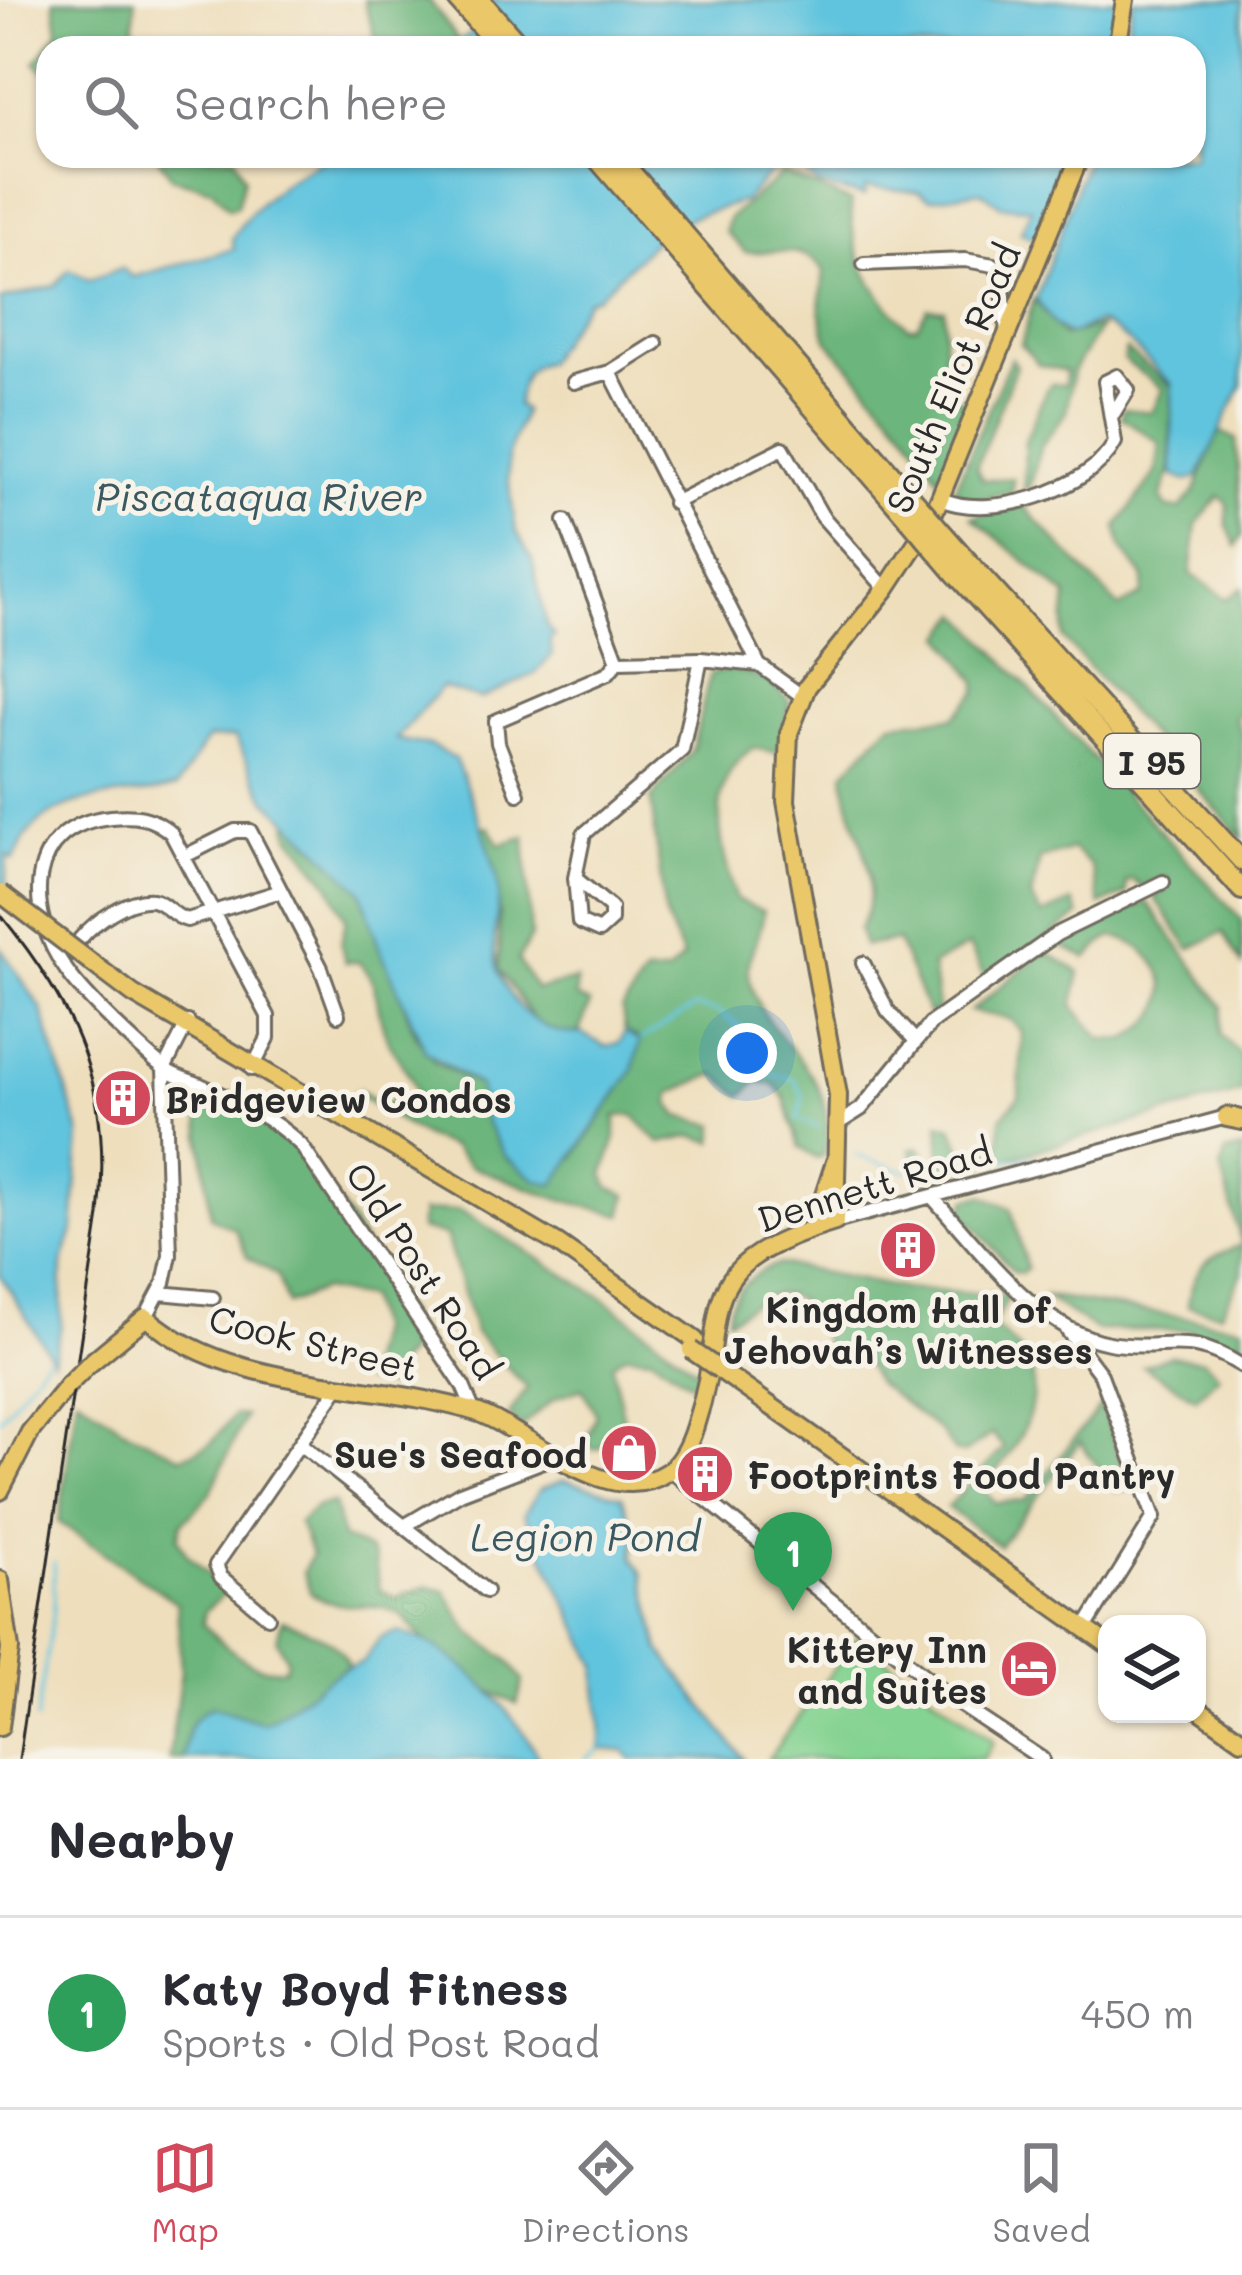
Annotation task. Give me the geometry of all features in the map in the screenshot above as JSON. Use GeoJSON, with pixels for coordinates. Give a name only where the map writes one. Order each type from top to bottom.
{"type":"FeatureCollection","features":[{"type":"Feature","properties":{"kind":"highway"},"geometry":{"type":"LineString","coordinates":[[458,0],[490,36]]}},
{"type":"Feature","properties":{"kind":"highway"},"geometry":{"type":"LineString","coordinates":[[480,0],[512,36]]}},
{"type":"Feature","properties":{"kind":"highway","name":"I 95"},"geometry":{"type":"LineString","coordinates":[[606,168],[1055,669],[1242,861]]}},
{"type":"Feature","properties":{"kind":"highway","name":"I 95"},"geometry":{"type":"LineString","coordinates":[[626,168],[1242,890]]}},
{"type":"Feature","properties":{"kind":"main road"},"geometry":{"type":"LineString","coordinates":[[1119,36],[1125,0]]}},
{"type":"Feature","properties":{"kind":"main road","name":"South Eliot Road"},"geometry":{"type":"LineString","coordinates":[[836,1162],[839,1123],[786,800],[789,733],[802,696],[886,589],[941,500],[1075,168]]}},
{"type":"Feature","properties":{"kind":"main road"},"geometry":{"type":"LineString","coordinates":[[0,892],[133,994],[558,1244],[1098,1637]]}},
{"type":"Feature","properties":{"kind":"main road"},"geometry":{"type":"LineString","coordinates":[[186,1026],[205,1043],[253,1066]]}},
{"type":"Feature","properties":{"kind":"main road"},"geometry":{"type":"LineString","coordinates":[[836,1162],[836,1222]]}},
{"type":"Feature","properties":{"kind":"main road"},"geometry":{"type":"LineString","coordinates":[[813,1229],[836,1162]]}},
{"type":"Feature","properties":{"kind":"main road","name":"Dennett Road"},"geometry":{"type":"LineString","coordinates":[[670,1470],[691,1438],[703,1402],[714,1316],[725,1289],[758,1252],[836,1222]]}},
{"type":"Feature","properties":{"kind":"main road"},"geometry":{"type":"LineString","coordinates":[[1,1484],[30,1432],[68,1385],[146,1317]]}},
{"type":"Feature","properties":{"kind":"main road","name":"Cook Street"},"geometry":{"type":"LineString","coordinates":[[146,1317],[199,1351],[338,1388],[474,1412]]}},
{"type":"Feature","properties":{"kind":"main road","name":"Old Post Road"},"geometry":{"type":"LineString","coordinates":[[474,1412],[551,1458],[632,1481],[670,1470]]}},
{"type":"Feature","properties":{"kind":"main road"},"geometry":{"type":"LineString","coordinates":[[0,1580],[10,1649],[0,1727]]}},
{"type":"Feature","properties":{"kind":"main road"},"geometry":{"type":"LineString","coordinates":[[1206,1714],[1242,1740]]}},
{"type":"Feature","properties":{"kind":"street"},"geometry":{"type":"LineString","coordinates":[[864,265],[965,260],[994,265],[1002,277],[1008,336]]}},
{"type":"Feature","properties":{"kind":"street"},"geometry":{"type":"LineString","coordinates":[[574,382],[610,372],[656,343]]}},
{"type":"Feature","properties":{"kind":"street"},"geometry":{"type":"LineString","coordinates":[[610,372],[759,665],[802,696]]}},
{"type":"Feature","properties":{"kind":"street"},"geometry":{"type":"LineString","coordinates":[[941,500],[970,508],[1072,485],[1111,449],[1114,413]]}},
{"type":"Feature","properties":{"kind":"street"},"geometry":{"type":"LineString","coordinates":[[674,502],[783,448],[822,516],[886,589]]}},
{"type":"Feature","properties":{"kind":"street"},"geometry":{"type":"LineString","coordinates":[[565,521],[618,661]]}},
{"type":"Feature","properties":{"kind":"street"},"geometry":{"type":"LineString","coordinates":[[518,794],[494,724],[608,673],[618,661],[701,658],[759,665]]}},
{"type":"Feature","properties":{"kind":"street"},"geometry":{"type":"LineString","coordinates":[[575,878],[578,847],[590,828],[682,750],[701,658]]}},
{"type":"Feature","properties":{"kind":"street"},"geometry":{"type":"LineString","coordinates":[[164,1069],[62,964],[46,930],[41,878],[47,850],[77,823],[131,816],[159,823],[185,856],[269,1020],[268,1038],[253,1066]]}},
{"type":"Feature","properties":{"kind":"street"},"geometry":{"type":"LineString","coordinates":[[185,856],[247,830],[338,1015]]}},
{"type":"Feature","properties":{"kind":"street"},"geometry":{"type":"LineString","coordinates":[[839,1123],[861,1109],[914,1040],[1057,934],[1163,882]]}},
{"type":"Feature","properties":{"kind":"street"},"geometry":{"type":"LineString","coordinates":[[80,939],[105,916],[145,901],[158,902],[180,919],[281,891]]}},
{"type":"Feature","properties":{"kind":"street"},"geometry":{"type":"LineString","coordinates":[[863,963],[889,1011],[914,1040]]}},
{"type":"Feature","properties":{"kind":"street"},"geometry":{"type":"LineString","coordinates":[[146,1317],[160,1293],[171,1247],[164,1069],[186,1026]]}},
{"type":"Feature","properties":{"kind":"street","name":"Old Post Road"},"geometry":{"type":"LineString","coordinates":[[164,1069],[269,1118],[301,1145],[463,1386],[474,1412]]}},
{"type":"Feature","properties":{"kind":"street","name":"Dennett Road"},"geometry":{"type":"LineString","coordinates":[[836,1222],[1237,1116]]}},
{"type":"Feature","properties":{"kind":"street"},"geometry":{"type":"LineString","coordinates":[[933,1198],[1066,1329],[1101,1375],[1154,1517],[1085,1628]]}},
{"type":"Feature","properties":{"kind":"street"},"geometry":{"type":"LineString","coordinates":[[160,1293],[213,1298]]}},
{"type":"Feature","properties":{"kind":"street"},"geometry":{"type":"LineString","coordinates":[[1066,1329],[1110,1343],[1194,1343],[1242,1366]]}},
{"type":"Feature","properties":{"kind":"street"},"geometry":{"type":"LineString","coordinates":[[268,1617],[220,1577],[216,1565],[303,1446],[338,1388]]}},
{"type":"Feature","properties":{"kind":"street"},"geometry":{"type":"LineString","coordinates":[[303,1446],[486,1591]]}},
{"type":"Feature","properties":{"kind":"street"},"geometry":{"type":"LineString","coordinates":[[406,1526],[460,1493],[551,1458]]}},
{"type":"Feature","properties":{"kind":"street"},"geometry":{"type":"LineString","coordinates":[[670,1470],[956,1702],[1042,1759]]}},
{"type":"Feature","properties":{"kind":"green space"},"geometry":{"type":"Polygon","coordinates":[[[54,0],[135,0],[134,36],[55,36],[54,0]]]}},
{"type":"Feature","properties":{"kind":"green space"},"geometry":{"type":"Polygon","coordinates":[[[364,0],[429,0],[456,36],[374,36],[364,0]]]}},
{"type":"Feature","properties":{"kind":"green space"},"geometry":{"type":"Polygon","coordinates":[[[165,168],[240,168],[244,178],[237,206],[229,209],[212,189],[172,178],[165,168]]]}},
{"type":"Feature","properties":{"kind":"green space"},"geometry":{"type":"Polygon","coordinates":[[[783,173],[851,202],[865,271],[908,327],[917,326],[928,308],[944,309],[945,390],[971,406],[940,480],[908,433],[827,340],[820,310],[824,270],[798,253],[745,252],[725,231],[728,219],[783,173]]]}},
{"type":"Feature","properties":{"kind":"green space"},"geometry":{"type":"Polygon","coordinates":[[[1034,299],[1063,336],[1101,326],[1073,371],[1066,413],[1040,447],[1031,485],[1024,489],[1025,441],[1046,390],[1051,384],[1065,385],[1066,371],[1039,365],[1021,345],[1034,299]]]}},
{"type":"Feature","properties":{"kind":"green space"},"geometry":{"type":"Polygon","coordinates":[[[1126,350],[1172,387],[1170,472],[1161,498],[1167,508],[1180,509],[1194,493],[1219,431],[1236,439],[1242,535],[1236,546],[1227,524],[1227,503],[1219,496],[1197,524],[1191,574],[1227,599],[1242,587],[1242,641],[1237,644],[1242,650],[1242,712],[1235,717],[1242,735],[1242,838],[1063,638],[1067,596],[972,517],[1022,505],[1119,607],[1142,595],[1144,578],[1121,547],[1117,526],[1156,473],[1160,443],[1121,417],[1124,409],[1152,412],[1163,389],[1124,360],[1126,350]]]}},
{"type":"Feature","properties":{"kind":"green space"},"geometry":{"type":"Polygon","coordinates":[[[1011,358],[1016,366],[976,468],[983,480],[1013,478],[1012,492],[967,503],[954,490],[1011,358]]]}},
{"type":"Feature","properties":{"kind":"green space"},"geometry":{"type":"Polygon","coordinates":[[[960,613],[1242,920],[1242,965],[1223,932],[1190,949],[1154,897],[1168,887],[1166,877],[1141,887],[1133,880],[1126,882],[1126,894],[1100,905],[1091,866],[1072,849],[1040,859],[1031,898],[1042,915],[1073,902],[1079,916],[986,980],[969,946],[932,965],[938,1009],[929,1015],[897,940],[864,946],[859,929],[867,909],[869,870],[844,773],[891,723],[954,717],[977,692],[977,682],[944,636],[960,613]]]}},
{"type":"Feature","properties":{"kind":"green space"},"geometry":{"type":"Polygon","coordinates":[[[732,669],[768,680],[790,702],[779,753],[753,748],[737,762],[726,779],[720,818],[736,900],[763,911],[749,966],[756,999],[812,1076],[822,1098],[827,1124],[824,1155],[817,1159],[799,1147],[785,1098],[774,1084],[757,1082],[742,1096],[715,1074],[671,1093],[670,1104],[679,1116],[716,1125],[714,1142],[693,1136],[660,1143],[633,1115],[616,1116],[616,1138],[604,1174],[609,1187],[627,1195],[622,1215],[555,1198],[470,1166],[452,1147],[425,1137],[355,1093],[359,1090],[385,1107],[393,1098],[414,1106],[417,1099],[386,1036],[371,978],[358,962],[345,962],[341,944],[346,919],[329,884],[289,833],[288,816],[361,890],[416,1036],[435,1062],[479,1086],[486,1123],[506,1157],[574,1158],[633,1070],[639,1039],[625,1031],[622,1010],[645,974],[668,973],[683,958],[665,916],[651,799],[692,751],[710,674],[732,669]]]}},
{"type":"Feature","properties":{"kind":"green space"},"geometry":{"type":"Polygon","coordinates":[[[480,826],[489,827],[500,845],[525,836],[531,937],[518,960],[536,990],[576,980],[576,997],[590,1004],[579,1032],[562,1037],[535,1022],[499,969],[499,912],[480,826]]]}},
{"type":"Feature","properties":{"kind":"green space"},"geometry":{"type":"Polygon","coordinates":[[[1147,902],[1223,1007],[1221,1035],[1242,1056],[1242,1092],[920,1183],[911,1149],[919,1147],[930,1163],[941,1161],[939,1123],[952,1127],[963,1151],[1000,1146],[1001,1118],[1019,1097],[1022,1032],[1010,1019],[971,1011],[1039,955],[1048,953],[1080,972],[1073,1006],[1102,1039],[1125,1040],[1150,1022],[1162,1003],[1164,984],[1146,954],[1119,938],[1105,940],[1087,958],[1059,945],[1095,922],[1147,902]]]}},
{"type":"Feature","properties":{"kind":"green space"},"geometry":{"type":"Polygon","coordinates":[[[196,1093],[251,1115],[281,1134],[338,1202],[421,1338],[398,1363],[394,1388],[363,1382],[376,1330],[367,1298],[322,1290],[287,1304],[277,1275],[247,1257],[236,1230],[211,1217],[196,1093]]]}},
{"type":"Feature","properties":{"kind":"green space"},"geometry":{"type":"Polygon","coordinates":[[[1242,1149],[1242,1245],[1221,1168],[1225,1153],[1242,1149]]]}},
{"type":"Feature","properties":{"kind":"green space"},"geometry":{"type":"Polygon","coordinates":[[[983,1195],[1011,1208],[1027,1269],[1023,1273],[1014,1272],[963,1213],[967,1199],[983,1195]]]}},
{"type":"Feature","properties":{"kind":"green space"},"geometry":{"type":"Polygon","coordinates":[[[460,1210],[601,1297],[699,1371],[695,1386],[652,1357],[626,1354],[612,1364],[624,1420],[608,1443],[595,1449],[585,1445],[596,1414],[582,1388],[555,1398],[521,1427],[509,1415],[527,1388],[475,1333],[446,1236],[420,1229],[422,1212],[460,1210]]]}},
{"type":"Feature","properties":{"kind":"green space"},"geometry":{"type":"Polygon","coordinates":[[[1242,1245],[1242,1273],[1221,1313],[1188,1306],[1203,1265],[1242,1245]]]}},
{"type":"Feature","properties":{"kind":"green space"},"geometry":{"type":"Polygon","coordinates":[[[781,1264],[905,1289],[1009,1296],[994,1325],[1031,1362],[1032,1399],[1015,1446],[983,1488],[996,1503],[1026,1500],[1101,1405],[1130,1490],[1116,1491],[1080,1442],[999,1546],[947,1507],[1004,1448],[992,1434],[963,1454],[955,1452],[940,1431],[876,1382],[862,1357],[846,1348],[825,1349],[813,1315],[796,1299],[773,1294],[728,1319],[732,1300],[745,1284],[781,1264]]]}},
{"type":"Feature","properties":{"kind":"green space"},"geometry":{"type":"Polygon","coordinates":[[[1043,1296],[1242,1326],[1242,1351],[1190,1330],[1096,1330],[1043,1296]]]}},
{"type":"Feature","properties":{"kind":"green space"},"geometry":{"type":"Polygon","coordinates":[[[1169,1356],[1203,1360],[1219,1375],[1196,1398],[1143,1366],[1169,1356]]]}},
{"type":"Feature","properties":{"kind":"green space"},"geometry":{"type":"Polygon","coordinates":[[[77,1396],[128,1431],[182,1457],[210,1444],[235,1415],[245,1416],[210,1494],[182,1523],[178,1538],[186,1553],[227,1591],[205,1611],[203,1624],[240,1657],[273,1669],[285,1668],[287,1659],[277,1640],[282,1620],[329,1642],[348,1665],[298,1706],[264,1723],[212,1707],[204,1711],[188,1734],[184,1759],[169,1759],[181,1672],[177,1603],[59,1522],[77,1396]]]}},
{"type":"Feature","properties":{"kind":"green space"},"geometry":{"type":"Polygon","coordinates":[[[334,1503],[342,1538],[372,1555],[379,1589],[396,1598],[428,1586],[445,1591],[470,1632],[508,1660],[523,1681],[517,1704],[468,1676],[399,1614],[334,1603],[310,1592],[303,1571],[312,1555],[299,1523],[315,1507],[334,1503]]]}},
{"type":"Feature","properties":{"kind":"green space"},"geometry":{"type":"Polygon","coordinates":[[[857,1637],[994,1741],[983,1759],[768,1759],[857,1637]]]}},
{"type":"Feature","properties":{"kind":"water"},"geometry":{"type":"Polygon","coordinates":[[[494,0],[1118,0],[1111,36],[467,36],[478,29],[494,0]]]}},
{"type":"Feature","properties":{"kind":"water"},"geometry":{"type":"Polygon","coordinates":[[[1133,0],[1242,0],[1242,385],[1198,477],[1187,481],[1172,475],[1172,384],[1108,327],[1098,322],[1069,335],[1055,326],[1036,299],[1084,168],[1206,168],[1206,36],[1126,36],[1133,0]]]}},
{"type":"Feature","properties":{"kind":"water","name":"Piscataqua River"},"geometry":{"type":"Polygon","coordinates":[[[310,168],[794,168],[771,172],[744,201],[692,217],[664,232],[597,297],[587,300],[546,362],[524,377],[517,405],[524,410],[508,454],[508,477],[516,531],[532,559],[547,627],[555,636],[550,639],[552,655],[536,673],[481,699],[442,687],[396,739],[431,746],[455,759],[496,873],[495,956],[514,1001],[551,1029],[581,1033],[607,1047],[620,1042],[625,1031],[640,1042],[633,1070],[554,1185],[536,1180],[506,1157],[486,1123],[479,1086],[426,1052],[379,947],[361,890],[265,798],[235,737],[207,739],[177,787],[77,803],[42,820],[13,860],[7,855],[6,886],[0,888],[0,300],[54,286],[69,270],[90,280],[121,268],[133,277],[234,249],[232,238],[242,224],[287,182],[310,168]]]}},
{"type":"Feature","properties":{"kind":"water","name":"Piscataqua River"},"geometry":{"type":"Polygon","coordinates":[[[801,168],[1065,168],[1039,232],[1031,238],[1021,232],[1032,208],[1001,206],[981,191],[930,199],[919,192],[866,187],[864,196],[818,185],[801,168]]]}},
{"type":"Feature","properties":{"kind":"water"},"geometry":{"type":"Polygon","coordinates":[[[0,947],[41,1008],[80,1133],[73,1231],[62,1264],[61,1326],[53,1360],[0,1275],[0,947]]]}},
{"type":"Feature","properties":{"kind":"water","name":"Legion Pond"},"geometry":{"type":"Polygon","coordinates":[[[564,1480],[622,1496],[635,1533],[633,1558],[643,1573],[660,1650],[744,1759],[631,1759],[624,1751],[600,1749],[597,1666],[524,1514],[540,1489],[564,1480]]]}},
{"type":"Feature","properties":{"kind":"water","name":"Legion Pond"},"geometry":{"type":"Polygon","coordinates":[[[397,1632],[438,1649],[479,1681],[515,1721],[539,1759],[184,1759],[190,1728],[212,1707],[264,1723],[338,1673],[363,1662],[380,1638],[397,1632]]]}},
{"type":"Feature","properties":{"kind":"waterway"},"geometry":{"type":"LineString","coordinates":[[640,1040],[695,1007],[719,1012],[743,1030],[743,1066],[795,1080],[803,1097],[798,1119],[818,1127]]}},
{"type":"Feature","properties":{"kind":"waterway"},"geometry":{"type":"LineString","coordinates":[[855,1155],[905,1171],[930,1172],[1035,1156]]}},
{"type":"Feature","properties":{"kind":"waterway"},"geometry":{"type":"LineString","coordinates":[[0,1419],[48,1357]]}},
{"type":"Feature","properties":{"kind":"waterway"},"geometry":{"type":"LineString","coordinates":[[36,1720],[54,1611],[54,1562]]}},
{"type":"Feature","properties":{"kind":"waterway"},"geometry":{"type":"LineString","coordinates":[[586,1759],[600,1749]]}},
{"type":"Feature","properties":{"kind":"railway"},"geometry":{"type":"LineString","coordinates":[[0,914],[50,983],[84,1053],[94,1089],[102,1170],[19,1759]]}},
{"type":"Feature","properties":{"kind":"place","name":"Bridgeview Condos"},"geometry":{"type":"Point","coordinates":[123,1098]}},
{"type":"Feature","properties":{"kind":"place","name":"Kingdom Hall of Jehovah’s Witnesses"},"geometry":{"type":"Point","coordinates":[908,1250]}},
{"type":"Feature","properties":{"kind":"place","name":"Sue's Seafood"},"geometry":{"type":"Point","coordinates":[629,1453]}},
{"type":"Feature","properties":{"kind":"place","name":"Footprints Food Pantry"},"geometry":{"type":"Point","coordinates":[705,1474]}},
{"type":"Feature","properties":{"kind":"place","name":"Katy Boyd Fitness"},"geometry":{"type":"Point","coordinates":[793,1611]}},
{"type":"Feature","properties":{"kind":"place","name":"Kittery Inn and Suites"},"geometry":{"type":"Point","coordinates":[1029,1669]}}]}
